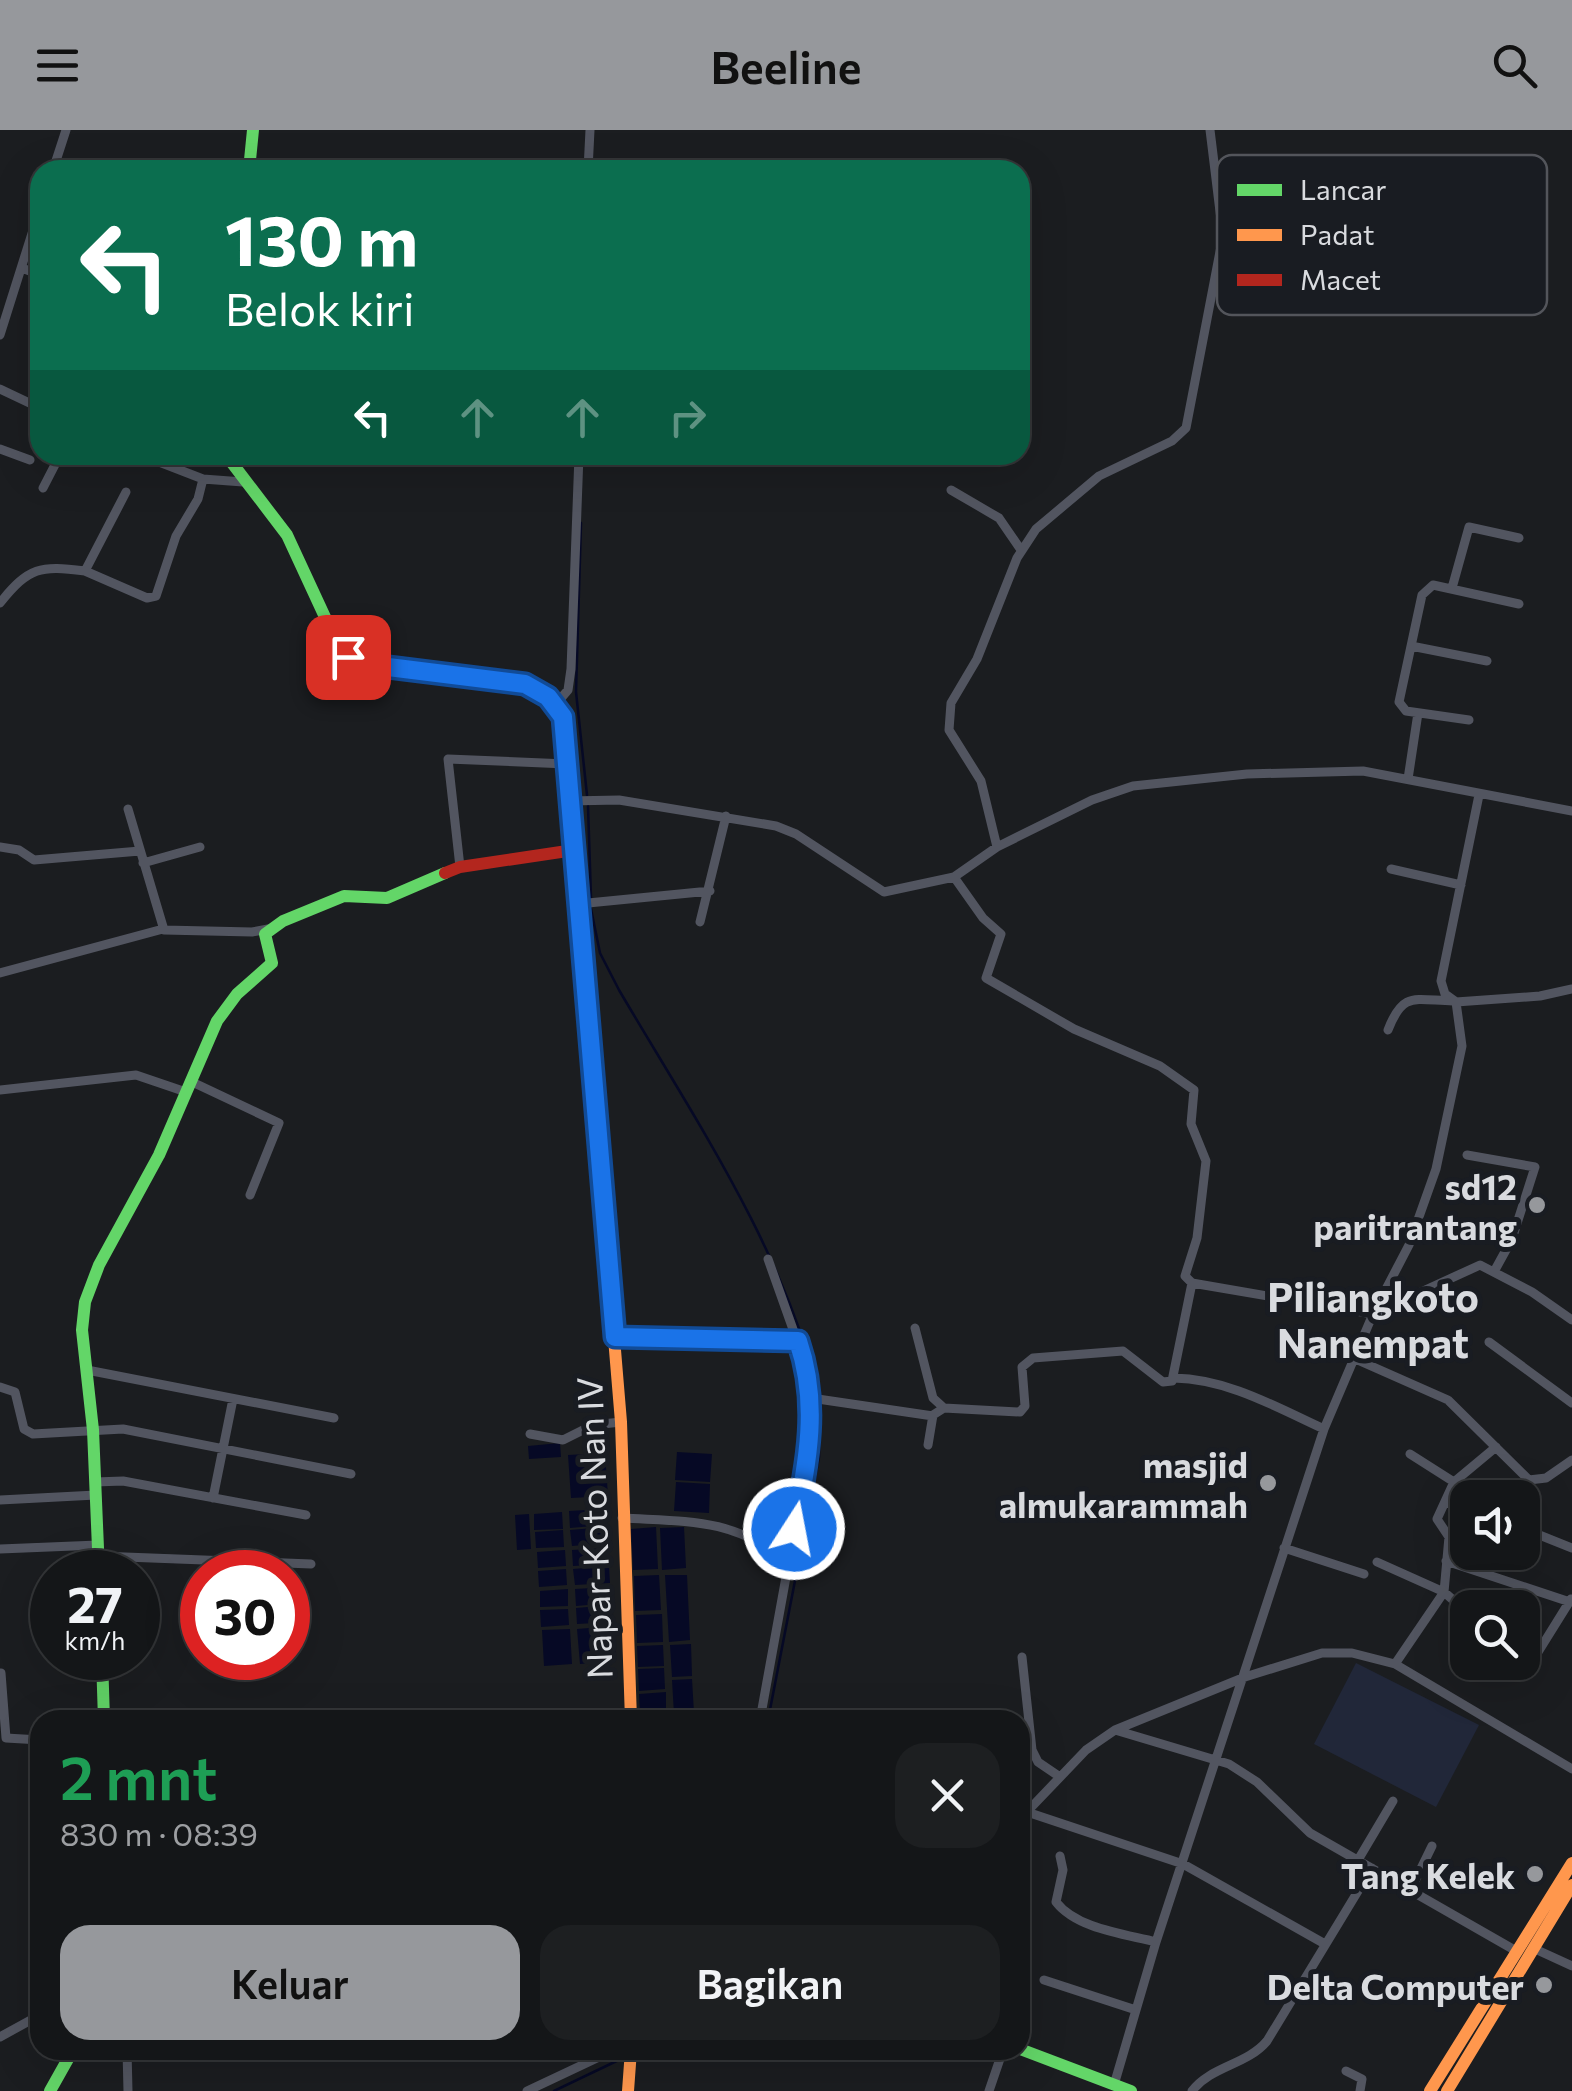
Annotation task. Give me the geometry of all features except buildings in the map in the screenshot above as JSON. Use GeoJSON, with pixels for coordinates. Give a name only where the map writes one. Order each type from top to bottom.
{"type":"FeatureCollection","features":[{"type":"Feature","properties":{"kind":"main road"},"geometry":{"type":"LineString","coordinates":[[250,160],[253,130]]}},
{"type":"Feature","properties":{"kind":"main road"},"geometry":{"type":"LineString","coordinates":[[233,465],[287,535],[337,643],[348,657],[364,664],[525,684],[556,704]]}},
{"type":"Feature","properties":{"kind":"main road","name":"Napar-Koto Nan IV"},"geometry":{"type":"LineString","coordinates":[[556,704],[563,717],[622,1422],[631,1710]]}},
{"type":"Feature","properties":{"kind":"main road"},"geometry":{"type":"LineString","coordinates":[[99,1550],[93,1430],[82,1330],[88,1293],[159,1155],[227,1005],[272,963],[270,930],[351,895],[392,896],[460,867],[574,850]]}},
{"type":"Feature","properties":{"kind":"main road"},"geometry":{"type":"LineString","coordinates":[[103,1680],[104,1710]]}},
{"type":"Feature","properties":{"kind":"main road"},"geometry":{"type":"LineString","coordinates":[[1430,2091],[1572,1863]]}},
{"type":"Feature","properties":{"kind":"main road"},"geometry":{"type":"LineString","coordinates":[[1447,2091],[1572,1886]]}},
{"type":"Feature","properties":{"kind":"main road"},"geometry":{"type":"LineString","coordinates":[[1030,2053],[1108,2086],[1131,2091]]}},
{"type":"Feature","properties":{"kind":"main road"},"geometry":{"type":"LineString","coordinates":[[50,2091],[67,2060]]}},
{"type":"Feature","properties":{"kind":"main road"},"geometry":{"type":"LineString","coordinates":[[628,2091],[631,2060]]}},
{"type":"Feature","properties":{"kind":"street"},"geometry":{"type":"LineString","coordinates":[[56,160],[66,130]]}},
{"type":"Feature","properties":{"kind":"street"},"geometry":{"type":"LineString","coordinates":[[588,160],[590,130]]}},
{"type":"Feature","properties":{"kind":"street"},"geometry":{"type":"LineString","coordinates":[[1210,130],[1217,166]]}},
{"type":"Feature","properties":{"kind":"street"},"geometry":{"type":"LineString","coordinates":[[0,335],[30,241]]}},
{"type":"Feature","properties":{"kind":"street"},"geometry":{"type":"LineString","coordinates":[[997,847],[982,781],[949,730],[948,714],[977,659],[1021,550],[1036,528],[1079,490],[1118,465],[1180,436],[1186,428],[1217,267]]}},
{"type":"Feature","properties":{"kind":"street"},"geometry":{"type":"LineString","coordinates":[[22,268],[30,271]]}},
{"type":"Feature","properties":{"kind":"street"},"geometry":{"type":"LineString","coordinates":[[0,389],[30,403]]}},
{"type":"Feature","properties":{"kind":"street"},"geometry":{"type":"LineString","coordinates":[[0,448],[30,460]]}},
{"type":"Feature","properties":{"kind":"street"},"geometry":{"type":"LineString","coordinates":[[43,488],[55,465]]}},
{"type":"Feature","properties":{"kind":"street"},"geometry":{"type":"LineString","coordinates":[[167,465],[203,479],[243,482]]}},
{"type":"Feature","properties":{"kind":"street"},"geometry":{"type":"LineString","coordinates":[[556,704],[568,690],[571,670],[580,465]]}},
{"type":"Feature","properties":{"kind":"street"},"geometry":{"type":"LineString","coordinates":[[0,603],[16,583],[47,566],[85,570],[147,598],[156,596],[176,536],[198,500],[203,479]]}},
{"type":"Feature","properties":{"kind":"street"},"geometry":{"type":"LineString","coordinates":[[950,490],[999,518],[1021,550]]}},
{"type":"Feature","properties":{"kind":"street"},"geometry":{"type":"LineString","coordinates":[[85,570],[126,492]]}},
{"type":"Feature","properties":{"kind":"street"},"geometry":{"type":"LineString","coordinates":[[1452,588],[1469,528],[1519,538]]}},
{"type":"Feature","properties":{"kind":"street"},"geometry":{"type":"LineString","coordinates":[[1469,720],[1406,710],[1399,702],[1422,595],[1433,584],[1519,604]]}},
{"type":"Feature","properties":{"kind":"street"},"geometry":{"type":"LineString","coordinates":[[1412,646],[1487,662]]}},
{"type":"Feature","properties":{"kind":"street"},"geometry":{"type":"LineString","coordinates":[[1408,779],[1418,713]]}},
{"type":"Feature","properties":{"kind":"street"},"geometry":{"type":"LineString","coordinates":[[460,867],[448,759],[567,764]]}},
{"type":"Feature","properties":{"kind":"street"},"geometry":{"type":"LineString","coordinates":[[570,801],[619,800],[726,816],[796,834],[884,892],[957,883],[997,847],[1092,800],[1133,786],[1247,774],[1363,771],[1572,811]]}},
{"type":"Feature","properties":{"kind":"street"},"geometry":{"type":"LineString","coordinates":[[1108,2086],[1324,1429],[1373,1314],[1409,1245],[1440,1156],[1462,1046],[1454,1001],[1443,991],[1441,980],[1479,795]]}},
{"type":"Feature","properties":{"kind":"street"},"geometry":{"type":"LineString","coordinates":[[128,809],[163,928]]}},
{"type":"Feature","properties":{"kind":"street"},"geometry":{"type":"LineString","coordinates":[[700,922],[726,816]]}},
{"type":"Feature","properties":{"kind":"street"},"geometry":{"type":"LineString","coordinates":[[0,847],[19,850],[34,860],[140,851]]}},
{"type":"Feature","properties":{"kind":"street"},"geometry":{"type":"LineString","coordinates":[[144,863],[200,847]]}},
{"type":"Feature","properties":{"kind":"street"},"geometry":{"type":"LineString","coordinates":[[1391,869],[1461,885]]}},
{"type":"Feature","properties":{"kind":"street"},"geometry":{"type":"LineString","coordinates":[[957,883],[1002,934],[984,974],[986,978],[1074,1029],[1160,1066],[1194,1090],[1191,1124],[1206,1161],[1197,1238],[1185,1276],[1192,1282],[1373,1314],[1480,1264],[1572,1320]]}},
{"type":"Feature","properties":{"kind":"street"},"geometry":{"type":"LineString","coordinates":[[578,904],[710,891]]}},
{"type":"Feature","properties":{"kind":"street"},"geometry":{"type":"LineString","coordinates":[[0,973],[163,928],[173,933],[205,928],[270,930]]}},
{"type":"Feature","properties":{"kind":"street"},"geometry":{"type":"LineString","coordinates":[[1388,1030],[1398,1004],[1406,1000],[1540,996],[1572,989]]}},
{"type":"Feature","properties":{"kind":"street"},"geometry":{"type":"LineString","coordinates":[[0,1090],[136,1075],[188,1087],[279,1122],[250,1195]]}},
{"type":"Feature","properties":{"kind":"street"},"geometry":{"type":"LineString","coordinates":[[1467,1155],[1536,1167],[1512,1239],[1495,1270]]}},
{"type":"Feature","properties":{"kind":"street"},"geometry":{"type":"LineString","coordinates":[[762,1710],[817,1398],[768,1260]]}},
{"type":"Feature","properties":{"kind":"street"},"geometry":{"type":"LineString","coordinates":[[1174,1378],[1192,1282]]}},
{"type":"Feature","properties":{"kind":"street"},"geometry":{"type":"LineString","coordinates":[[915,1328],[933,1398],[944,1408],[1020,1412],[1025,1406],[1022,1367],[1033,1358],[1123,1351],[1162,1382],[1200,1378],[1324,1429]]}},
{"type":"Feature","properties":{"kind":"street"},"geometry":{"type":"LineString","coordinates":[[615,1337],[798,1341]]}},
{"type":"Feature","properties":{"kind":"street"},"geometry":{"type":"LineString","coordinates":[[1489,1342],[1572,1403]]}},
{"type":"Feature","properties":{"kind":"street"},"geometry":{"type":"LineString","coordinates":[[1354,1358],[1448,1400],[1533,1480],[1546,1478],[1572,1460]]}},
{"type":"Feature","properties":{"kind":"street"},"geometry":{"type":"LineString","coordinates":[[87,1370],[334,1418]]}},
{"type":"Feature","properties":{"kind":"street"},"geometry":{"type":"LineString","coordinates":[[0,1387],[14,1392],[27,1432],[123,1429],[350,1474]]}},
{"type":"Feature","properties":{"kind":"street"},"geometry":{"type":"LineString","coordinates":[[212,1498],[233,1398]]}},
{"type":"Feature","properties":{"kind":"street"},"geometry":{"type":"LineString","coordinates":[[817,1398],[934,1416]]}},
{"type":"Feature","properties":{"kind":"street"},"geometry":{"type":"LineString","coordinates":[[928,1445],[934,1416],[944,1408]]}},
{"type":"Feature","properties":{"kind":"street"},"geometry":{"type":"LineString","coordinates":[[530,1434],[563,1440],[593,1425],[622,1422]]}},
{"type":"Feature","properties":{"kind":"street"},"geometry":{"type":"LineString","coordinates":[[1456,1480],[1496,1447]]}},
{"type":"Feature","properties":{"kind":"street"},"geometry":{"type":"LineString","coordinates":[[1410,1454],[1451,1480]]}},
{"type":"Feature","properties":{"kind":"street"},"geometry":{"type":"LineString","coordinates":[[0,1500],[96,1489],[123,1480],[306,1515]]}},
{"type":"Feature","properties":{"kind":"street"},"geometry":{"type":"LineString","coordinates":[[1395,1664],[1444,1592],[1449,1537],[1437,1519],[1450,1492]]}},
{"type":"Feature","properties":{"kind":"street"},"geometry":{"type":"LineString","coordinates":[[1446,1502],[1450,1503]]}},
{"type":"Feature","properties":{"kind":"street"},"geometry":{"type":"LineString","coordinates":[[622,1518],[716,1523],[752,1535],[788,1560]]}},
{"type":"Feature","properties":{"kind":"street"},"geometry":{"type":"LineString","coordinates":[[1540,1535],[1572,1548]]}},
{"type":"Feature","properties":{"kind":"street"},"geometry":{"type":"LineString","coordinates":[[1284,1548],[1364,1574]]}},
{"type":"Feature","properties":{"kind":"street"},"geometry":{"type":"LineString","coordinates":[[0,1549],[50,1550]]}},
{"type":"Feature","properties":{"kind":"street"},"geometry":{"type":"LineString","coordinates":[[1446,1561],[1571,1600],[1540,1649]]}},
{"type":"Feature","properties":{"kind":"street"},"geometry":{"type":"LineString","coordinates":[[1377,1562],[1450,1597]]}},
{"type":"Feature","properties":{"kind":"street"},"geometry":{"type":"LineString","coordinates":[[1030,1808],[1086,1750],[1115,1730],[1245,1677],[1322,1653],[1352,1653],[1395,1664],[1572,1769]]}},
{"type":"Feature","properties":{"kind":"street"},"geometry":{"type":"LineString","coordinates":[[1022,1657],[1028,1710]]}},
{"type":"Feature","properties":{"kind":"street"},"geometry":{"type":"LineString","coordinates":[[1,1673],[6,1738],[30,1739]]}},
{"type":"Feature","properties":{"kind":"street"},"geometry":{"type":"LineString","coordinates":[[1115,1730],[1216,1760],[1257,1782],[1310,1833],[1518,1952]]}},
{"type":"Feature","properties":{"kind":"street"},"geometry":{"type":"LineString","coordinates":[[1030,1731],[1038,1762],[1060,1777]]}},
{"type":"Feature","properties":{"kind":"street"},"geometry":{"type":"LineString","coordinates":[[1358,1860],[1393,1802]]}},
{"type":"Feature","properties":{"kind":"street"},"geometry":{"type":"LineString","coordinates":[[1030,1817],[1183,1864],[1325,1944]]}},
{"type":"Feature","properties":{"kind":"street"},"geometry":{"type":"LineString","coordinates":[[1411,1889],[1432,1846]]}},
{"type":"Feature","properties":{"kind":"street"},"geometry":{"type":"LineString","coordinates":[[1060,1856],[1063,1870],[1056,1902],[1060,1908],[1088,1924],[1156,1942]]}},
{"type":"Feature","properties":{"kind":"street"},"geometry":{"type":"LineString","coordinates":[[1192,2091],[1206,2077],[1260,2048],[1372,1868]]}},
{"type":"Feature","properties":{"kind":"street"},"geometry":{"type":"LineString","coordinates":[[1535,1949],[1572,1966]]}},
{"type":"Feature","properties":{"kind":"street"},"geometry":{"type":"LineString","coordinates":[[1044,1980],[1136,2010]]}},
{"type":"Feature","properties":{"kind":"street"},"geometry":{"type":"LineString","coordinates":[[0,2037],[30,2020]]}},
{"type":"Feature","properties":{"kind":"street"},"geometry":{"type":"LineString","coordinates":[[127,2060],[128,2091]]}},
{"type":"Feature","properties":{"kind":"street"},"geometry":{"type":"LineString","coordinates":[[527,2091],[593,2060]]}},
{"type":"Feature","properties":{"kind":"street"},"geometry":{"type":"LineString","coordinates":[[989,2091],[1000,2060]]}},
{"type":"Feature","properties":{"kind":"street"},"geometry":{"type":"LineString","coordinates":[[1346,2071],[1362,2079],[1360,2091]]}},
{"type":"Feature","properties":{"kind":"shaded area"},"geometry":{"type":"Polygon","coordinates":[[[560,1443],[561,1457],[529,1459],[528,1446],[560,1443]]]}},
{"type":"Feature","properties":{"kind":"shaded area"},"geometry":{"type":"Polygon","coordinates":[[[677,1452],[712,1454],[710,1482],[675,1480],[677,1452]]]}},
{"type":"Feature","properties":{"kind":"shaded area"},"geometry":{"type":"Polygon","coordinates":[[[605,1453],[608,1496],[571,1498],[568,1455],[605,1453]]]}},
{"type":"Feature","properties":{"kind":"shaded area"},"geometry":{"type":"Polygon","coordinates":[[[676,1482],[710,1484],[709,1513],[674,1511],[676,1482]]]}},
{"type":"Feature","properties":{"kind":"shaded area"},"geometry":{"type":"Polygon","coordinates":[[[604,1509],[605,1525],[570,1528],[569,1511],[604,1509]]]}},
{"type":"Feature","properties":{"kind":"shaded area"},"geometry":{"type":"Polygon","coordinates":[[[562,1512],[563,1529],[534,1530],[534,1514],[562,1512]]]}},
{"type":"Feature","properties":{"kind":"shaded area"},"geometry":{"type":"Polygon","coordinates":[[[529,1514],[531,1549],[517,1550],[515,1515],[529,1514]]]}},
{"type":"Feature","properties":{"kind":"shaded area"},"geometry":{"type":"Polygon","coordinates":[[[606,1527],[607,1543],[572,1546],[570,1530],[606,1527]]]}},
{"type":"Feature","properties":{"kind":"shaded area"},"geometry":{"type":"Polygon","coordinates":[[[656,1527],[658,1569],[633,1570],[631,1529],[656,1527]]]}},
{"type":"Feature","properties":{"kind":"shaded area"},"geometry":{"type":"Polygon","coordinates":[[[684,1527],[686,1568],[662,1570],[660,1528],[684,1527]]]}},
{"type":"Feature","properties":{"kind":"shaded area"},"geometry":{"type":"Polygon","coordinates":[[[563,1530],[564,1547],[536,1548],[535,1532],[563,1530]]]}},
{"type":"Feature","properties":{"kind":"shaded area"},"geometry":{"type":"Polygon","coordinates":[[[607,1548],[609,1564],[573,1566],[572,1550],[607,1548]]]}},
{"type":"Feature","properties":{"kind":"shaded area"},"geometry":{"type":"Polygon","coordinates":[[[565,1550],[566,1566],[538,1568],[537,1552],[565,1550]]]}},
{"type":"Feature","properties":{"kind":"shaded area"},"geometry":{"type":"Polygon","coordinates":[[[609,1566],[610,1583],[575,1585],[573,1569],[609,1566]]]}},
{"type":"Feature","properties":{"kind":"shaded area"},"geometry":{"type":"Polygon","coordinates":[[[566,1569],[567,1585],[539,1587],[538,1571],[566,1569]]]}},
{"type":"Feature","properties":{"kind":"shaded area"},"geometry":{"type":"Polygon","coordinates":[[[659,1575],[661,1610],[635,1611],[634,1576],[659,1575]]]}},
{"type":"Feature","properties":{"kind":"shaded area"},"geometry":{"type":"Polygon","coordinates":[[[665,1575],[687,1575],[690,1640],[669,1642],[665,1575]]]}},
{"type":"Feature","properties":{"kind":"shaded area"},"geometry":{"type":"Polygon","coordinates":[[[610,1587],[611,1603],[576,1606],[575,1589],[610,1587]]]}},
{"type":"Feature","properties":{"kind":"shaded area"},"geometry":{"type":"Polygon","coordinates":[[[568,1589],[568,1606],[540,1607],[540,1591],[568,1589]]]}},
{"type":"Feature","properties":{"kind":"shaded area"},"geometry":{"type":"Polygon","coordinates":[[[611,1605],[613,1622],[577,1624],[576,1608],[611,1605]]]}},
{"type":"Feature","properties":{"kind":"shaded area"},"geometry":{"type":"Polygon","coordinates":[[[568,1609],[569,1625],[541,1627],[540,1610],[568,1609]]]}},
{"type":"Feature","properties":{"kind":"shaded area"},"geometry":{"type":"Polygon","coordinates":[[[662,1614],[663,1642],[637,1643],[636,1615],[662,1614]]]}},
{"type":"Feature","properties":{"kind":"shaded area"},"geometry":{"type":"Polygon","coordinates":[[[613,1626],[616,1661],[580,1664],[577,1629],[613,1626]]]}},
{"type":"Feature","properties":{"kind":"shaded area"},"geometry":{"type":"Polygon","coordinates":[[[570,1629],[572,1664],[544,1666],[542,1630],[570,1629]]]}},
{"type":"Feature","properties":{"kind":"shaded area"},"geometry":{"type":"Polygon","coordinates":[[[691,1644],[692,1676],[672,1677],[670,1645],[691,1644]]]}},
{"type":"Feature","properties":{"kind":"shaded area"},"geometry":{"type":"Polygon","coordinates":[[[663,1645],[664,1666],[638,1667],[637,1646],[663,1645]]]}},
{"type":"Feature","properties":{"kind":"shaded area"},"geometry":{"type":"Polygon","coordinates":[[[1356,1663],[1479,1725],[1436,1807],[1314,1744],[1356,1663]]]}},
{"type":"Feature","properties":{"kind":"shaded area"},"geometry":{"type":"Polygon","coordinates":[[[664,1668],[665,1689],[639,1691],[638,1669],[664,1668]]]}},
{"type":"Feature","properties":{"kind":"shaded area"},"geometry":{"type":"Polygon","coordinates":[[[692,1679],[694,1710],[674,1710],[672,1680],[692,1679]]]}},
{"type":"Feature","properties":{"kind":"shaded area"},"geometry":{"type":"Polygon","coordinates":[[[666,1692],[666,1710],[640,1710],[639,1694],[666,1692]]]}},
{"type":"Feature","properties":{"kind":"waterway"},"geometry":{"type":"LineString","coordinates":[[581,523],[576,692],[587,795]]}},
{"type":"Feature","properties":{"kind":"waterway"},"geometry":{"type":"LineString","coordinates":[[588,806],[591,898]]}},
{"type":"Feature","properties":{"kind":"waterway"},"geometry":{"type":"LineString","coordinates":[[591,909],[600,953],[619,990],[706,1136],[759,1235],[783,1286],[819,1393]]}},
{"type":"Feature","properties":{"kind":"waterway"},"geometry":{"type":"LineString","coordinates":[[770,1710],[819,1457],[819,1401]]}},
{"type":"Feature","properties":{"kind":"waterway"},"geometry":{"type":"LineString","coordinates":[[554,2091],[619,2060]]}},
{"type":"Feature","properties":{"kind":"traffic: fast"},"geometry":{"type":"LineString","coordinates":[[250,160],[253,130]]}},
{"type":"Feature","properties":{"kind":"traffic: fast"},"geometry":{"type":"LineString","coordinates":[[234,465],[287,535],[337,643],[348,657],[364,665],[525,684],[548,697],[563,717],[599,1158]]}},
{"type":"Feature","properties":{"kind":"traffic: fast"},"geometry":{"type":"LineString","coordinates":[[98,1550],[93,1430],[82,1330],[85,1302],[99,1265],[159,1155],[217,1021],[237,994],[272,963],[265,934],[283,921],[344,896],[387,898],[445,873]]}},
{"type":"Feature","properties":{"kind":"traffic: fast"},"geometry":{"type":"LineString","coordinates":[[103,1680],[104,1710]]}},
{"type":"Feature","properties":{"kind":"traffic: fast"},"geometry":{"type":"LineString","coordinates":[[1030,2053],[1131,2091]]}},
{"type":"Feature","properties":{"kind":"traffic: fast"},"geometry":{"type":"LineString","coordinates":[[50,2091],[67,2060]]}},
{"type":"Feature","properties":{"kind":"traffic: slow"},"geometry":{"type":"LineString","coordinates":[[599,1158],[621,1422],[631,1710]]}},
{"type":"Feature","properties":{"kind":"traffic: slow"},"geometry":{"type":"LineString","coordinates":[[1430,2091],[1572,1863]]}},
{"type":"Feature","properties":{"kind":"traffic: slow"},"geometry":{"type":"LineString","coordinates":[[1447,2091],[1572,1885]]}},
{"type":"Feature","properties":{"kind":"traffic: slow"},"geometry":{"type":"LineString","coordinates":[[628,2091],[630,2060]]}},
{"type":"Feature","properties":{"kind":"traffic: jam"},"geometry":{"type":"LineString","coordinates":[[445,873],[460,867],[574,850]]}},
{"type":"Feature","properties":{"kind":"place","name":"sd12 paritrantang"},"geometry":{"type":"Point","coordinates":[1537,1205]}},
{"type":"Feature","properties":{"kind":"place","name":"masjid almukarammah"},"geometry":{"type":"Point","coordinates":[1268,1483]}},
{"type":"Feature","properties":{"kind":"place","name":"Tang Kelek"},"geometry":{"type":"Point","coordinates":[1535,1874]}},
{"type":"Feature","properties":{"kind":"place","name":"Delta Computer"},"geometry":{"type":"Point","coordinates":[1544,1985]}},
{"type":"Feature","properties":{"kind":"district","name":"Piliangkoto Nanempat"},"geometry":{"type":"Point","coordinates":[1373,1318]}},
{"type":"Feature","properties":{"kind":"route"},"geometry":{"type":"LineString","coordinates":[[348,657],[364,664],[525,684],[548,697],[563,717],[615,1337],[798,1341],[812,1398],[810,1439],[794,1529]]}}]}
